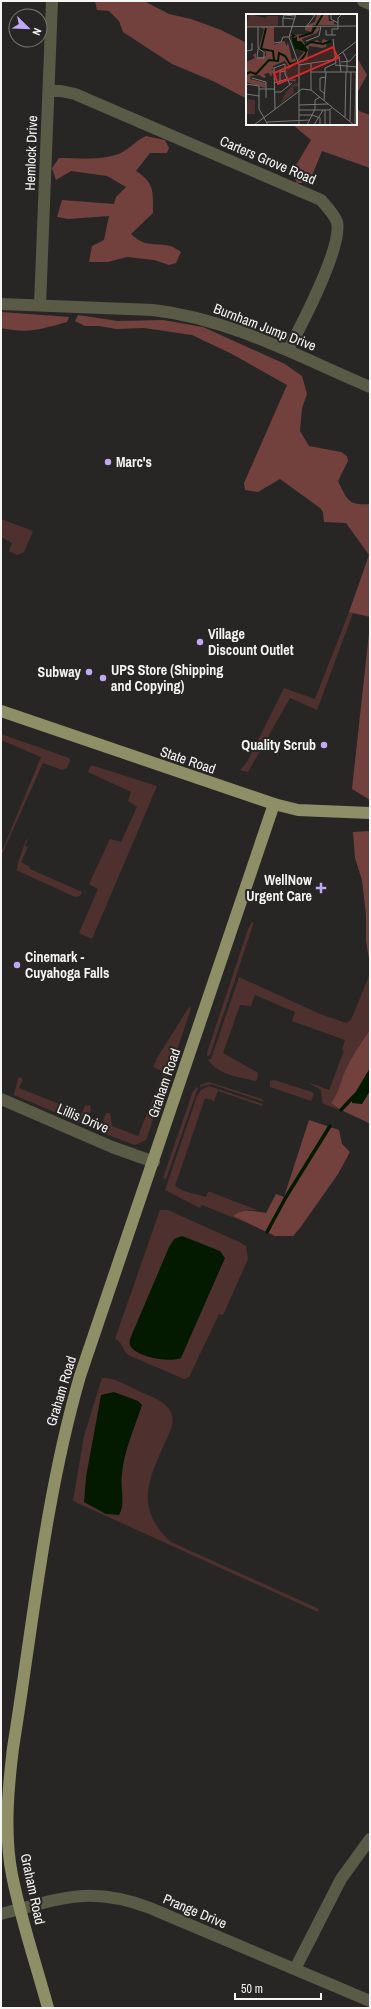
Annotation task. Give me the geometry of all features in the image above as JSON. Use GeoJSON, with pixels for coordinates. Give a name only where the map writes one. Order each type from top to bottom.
{"type":"FeatureCollection","features":[{"type":"Feature","properties":{"kind":"main road","name":"State Road"},"geometry":{"type":"LineString","coordinates":[[1,711],[274,804],[298,810],[370,813]]}},
{"type":"Feature","properties":{"kind":"main road","name":"Graham Road"},"geometry":{"type":"LineString","coordinates":[[48,2008],[20,1909],[12,1874],[9,1844],[9,1785],[26,1660],[56,1473],[80,1376],[154,1162],[274,804]]}},
{"type":"Feature","properties":{"kind":"street","name":"Hemlock Drive"},"geometry":{"type":"LineString","coordinates":[[40,305],[52,1]]}},
{"type":"Feature","properties":{"kind":"street"},"geometry":{"type":"LineString","coordinates":[[363,1],[370,4]]}},
{"type":"Feature","properties":{"kind":"street","name":"Carters Grove Road"},"geometry":{"type":"LineString","coordinates":[[49,91],[62,91],[75,94],[322,200],[332,212],[337,223],[337,234],[332,254],[288,350]]}},
{"type":"Feature","properties":{"kind":"street","name":"Burnham Jump Drive"},"geometry":{"type":"LineString","coordinates":[[1,304],[153,310],[177,313],[234,329],[288,350],[370,387]]}},
{"type":"Feature","properties":{"kind":"street","name":"Lillis Drive"},"geometry":{"type":"LineString","coordinates":[[1,1099],[112,1147],[154,1162]]}},
{"type":"Feature","properties":{"kind":"street"},"geometry":{"type":"LineString","coordinates":[[295,1969],[341,1879],[358,1853],[370,1839]]}},
{"type":"Feature","properties":{"kind":"street","name":"Prange Drive"},"geometry":{"type":"LineString","coordinates":[[1,1914],[57,1899],[81,1895],[107,1896],[125,1899],[150,1908],[370,2002]]}},
{"type":"Feature","properties":{"kind":"shaded area"},"geometry":{"type":"Polygon","coordinates":[[[95,1],[144,1],[169,14],[191,19],[221,30],[245,42],[246,98],[215,82],[172,64],[123,32],[119,21],[109,11],[97,10],[95,1]]]}},
{"type":"Feature","properties":{"kind":"shaded area"},"geometry":{"type":"Polygon","coordinates":[[[357,58],[367,75],[357,93],[357,58]]]}},
{"type":"Feature","properties":{"kind":"shaded area"},"geometry":{"type":"Polygon","coordinates":[[[357,106],[359,111],[370,115],[370,168],[322,151],[309,183],[297,183],[292,172],[311,140],[293,125],[357,125],[357,106]]]}},
{"type":"Feature","properties":{"kind":"shaded area"},"geometry":{"type":"Polygon","coordinates":[[[146,136],[165,140],[169,148],[167,153],[150,153],[136,171],[150,184],[153,194],[153,213],[131,234],[145,243],[170,246],[181,252],[176,263],[169,265],[154,260],[127,257],[108,262],[89,262],[92,246],[104,240],[109,216],[68,219],[57,217],[62,200],[114,204],[116,197],[126,187],[107,176],[71,171],[56,180],[52,168],[59,158],[114,156],[146,136]]]}},
{"type":"Feature","properties":{"kind":"shaded area"},"geometry":{"type":"Polygon","coordinates":[[[1,312],[69,317],[67,322],[58,325],[42,329],[19,331],[1,328],[1,312]]]}},
{"type":"Feature","properties":{"kind":"shaded area"},"geometry":{"type":"Polygon","coordinates":[[[78,315],[118,321],[163,320],[203,327],[285,364],[302,376],[307,394],[302,408],[300,431],[309,446],[341,452],[347,456],[348,461],[338,481],[349,500],[357,504],[370,504],[370,617],[349,612],[369,555],[346,523],[324,522],[323,512],[320,508],[280,479],[258,492],[245,490],[244,483],[287,385],[232,354],[192,335],[144,328],[116,329],[99,326],[85,326],[75,321],[78,315]]]}},
{"type":"Feature","properties":{"kind":"shaded area"},"geometry":{"type":"Polygon","coordinates":[[[1,519],[33,531],[24,552],[17,555],[9,551],[12,543],[1,537],[1,519]]]}},
{"type":"Feature","properties":{"kind":"shaded area"},"geometry":{"type":"Polygon","coordinates":[[[349,612],[353,613],[317,710],[290,698],[248,772],[240,770],[247,762],[284,688],[315,699],[349,612]]]}},
{"type":"Feature","properties":{"kind":"shaded area"},"geometry":{"type":"Polygon","coordinates":[[[370,624],[370,800],[352,789],[370,624]]]}},
{"type":"Feature","properties":{"kind":"shaded area"},"geometry":{"type":"Polygon","coordinates":[[[1,734],[69,758],[70,761],[67,768],[62,770],[43,763],[1,856],[1,848],[3,849],[41,757],[1,740],[1,734]]]}},
{"type":"Feature","properties":{"kind":"shaded area"},"geometry":{"type":"Polygon","coordinates":[[[91,765],[157,786],[92,939],[79,933],[98,889],[89,884],[110,839],[121,842],[137,807],[128,801],[131,792],[88,772],[91,765]]]}},
{"type":"Feature","properties":{"kind":"shaded area"},"geometry":{"type":"Polygon","coordinates":[[[370,831],[370,965],[366,941],[366,915],[362,880],[355,858],[353,832],[370,831]]]}},
{"type":"Feature","properties":{"kind":"shaded area"},"geometry":{"type":"Polygon","coordinates":[[[28,839],[25,846],[28,847],[21,862],[30,867],[30,869],[82,892],[80,896],[75,897],[16,870],[18,868],[17,866],[26,840],[28,839]]]}},
{"type":"Feature","properties":{"kind":"shaded area"},"geometry":{"type":"Polygon","coordinates":[[[254,922],[210,1055],[207,1056],[248,929],[251,923],[254,922]]]}},
{"type":"Feature","properties":{"kind":"shaded area"},"geometry":{"type":"Polygon","coordinates":[[[370,965],[370,1030],[353,1056],[345,1071],[338,1094],[331,1103],[339,1110],[322,1103],[321,1090],[307,1082],[329,1090],[344,1051],[342,1050],[345,1040],[292,1021],[295,1012],[255,995],[251,1006],[240,1005],[223,1053],[258,1073],[257,1080],[255,1081],[228,1074],[211,1064],[208,1059],[211,1059],[239,977],[320,1014],[346,1023],[351,1020],[369,976],[370,965]]]}},
{"type":"Feature","properties":{"kind":"shaded area"},"geometry":{"type":"Polygon","coordinates":[[[189,1007],[191,1008],[189,1015],[146,1140],[135,1145],[103,1133],[101,1127],[106,1113],[110,1113],[112,1126],[138,1136],[164,1072],[153,1067],[157,1058],[189,1007]]]}},
{"type":"Feature","properties":{"kind":"shaded area"},"geometry":{"type":"Polygon","coordinates":[[[370,1030],[370,1124],[331,1103],[338,1092],[343,1075],[348,1065],[370,1030]]]}},
{"type":"Feature","properties":{"kind":"shaded area"},"geometry":{"type":"Polygon","coordinates":[[[370,1068],[370,1091],[362,1104],[352,1103],[352,1098],[370,1068]]]}},
{"type":"Feature","properties":{"kind":"shaded area"},"geometry":{"type":"Polygon","coordinates":[[[21,1077],[23,1080],[19,1088],[82,1113],[85,1106],[90,1105],[91,1109],[86,1122],[83,1124],[14,1095],[18,1078],[21,1077]]]}},
{"type":"Feature","properties":{"kind":"shaded area"},"geometry":{"type":"Polygon","coordinates":[[[274,1080],[312,1092],[314,1094],[311,1101],[270,1087],[270,1081],[274,1080]]]}},
{"type":"Feature","properties":{"kind":"shaded area"},"geometry":{"type":"Polygon","coordinates":[[[209,1082],[262,1099],[264,1102],[211,1084],[200,1087],[200,1085],[209,1082]]]}},
{"type":"Feature","properties":{"kind":"shaded area"},"geometry":{"type":"Polygon","coordinates":[[[209,1086],[263,1104],[262,1106],[218,1091],[214,1101],[205,1098],[175,1186],[184,1191],[206,1197],[208,1192],[210,1192],[257,1210],[249,1210],[233,1216],[242,1221],[202,1205],[200,1208],[165,1190],[197,1096],[201,1090],[209,1086]]]}},
{"type":"Feature","properties":{"kind":"shaded area"},"geometry":{"type":"Polygon","coordinates":[[[197,1087],[198,1088],[166,1179],[163,1178],[193,1091],[197,1087]]]}},
{"type":"Feature","properties":{"kind":"shaded area"},"geometry":{"type":"Polygon","coordinates":[[[309,1120],[339,1130],[342,1144],[350,1152],[338,1174],[300,1228],[293,1236],[275,1236],[233,1216],[237,1213],[245,1211],[266,1213],[276,1194],[284,1197],[309,1120]]]}},
{"type":"Feature","properties":{"kind":"shaded area"},"geometry":{"type":"Polygon","coordinates":[[[160,1210],[168,1210],[239,1242],[246,1246],[248,1259],[223,1315],[219,1314],[189,1377],[184,1379],[128,1355],[120,1342],[115,1339],[160,1210]]]}},
{"type":"Feature","properties":{"kind":"shaded area"},"geometry":{"type":"Polygon","coordinates":[[[182,1236],[220,1251],[225,1258],[181,1358],[169,1360],[145,1356],[133,1349],[130,1344],[130,1339],[169,1247],[174,1239],[182,1236]]]}},
{"type":"Feature","properties":{"kind":"shaded area"},"geometry":{"type":"Polygon","coordinates":[[[102,1378],[112,1379],[154,1398],[162,1402],[171,1412],[173,1419],[172,1425],[150,1480],[148,1505],[152,1517],[159,1529],[171,1542],[319,1609],[318,1612],[73,1501],[84,1436],[102,1378]]]}},
{"type":"Feature","properties":{"kind":"shaded area"},"geometry":{"type":"Polygon","coordinates":[[[114,1392],[138,1401],[142,1405],[123,1465],[122,1506],[119,1515],[106,1514],[84,1502],[86,1477],[101,1395],[114,1392]]]}},
{"type":"Feature","properties":{"kind":"waterway"},"geometry":{"type":"LineString","coordinates":[[341,1110],[355,1095]]}},
{"type":"Feature","properties":{"kind":"waterway"},"geometry":{"type":"LineString","coordinates":[[267,1232],[286,1197],[330,1126]]}},
{"type":"Feature","properties":{"kind":"place","name":"Marc's"},"geometry":{"type":"Point","coordinates":[108,462]}},
{"type":"Feature","properties":{"kind":"place","name":"Village Discount Outlet"},"geometry":{"type":"Point","coordinates":[200,642]}},
{"type":"Feature","properties":{"kind":"place","name":"Subway"},"geometry":{"type":"Point","coordinates":[89,672]}},
{"type":"Feature","properties":{"kind":"place","name":"UPS Store (Shipping and Copying)"},"geometry":{"type":"Point","coordinates":[103,678]}},
{"type":"Feature","properties":{"kind":"place","name":"Quality Scrub"},"geometry":{"type":"Point","coordinates":[324,745]}},
{"type":"Feature","properties":{"kind":"place","name":"WellNow Urgent Care"},"geometry":{"type":"Point","coordinates":[321,888]}},
{"type":"Feature","properties":{"kind":"place","name":"Cinemark - Cuyahoga Falls"},"geometry":{"type":"Point","coordinates":[17,965]}}]}
